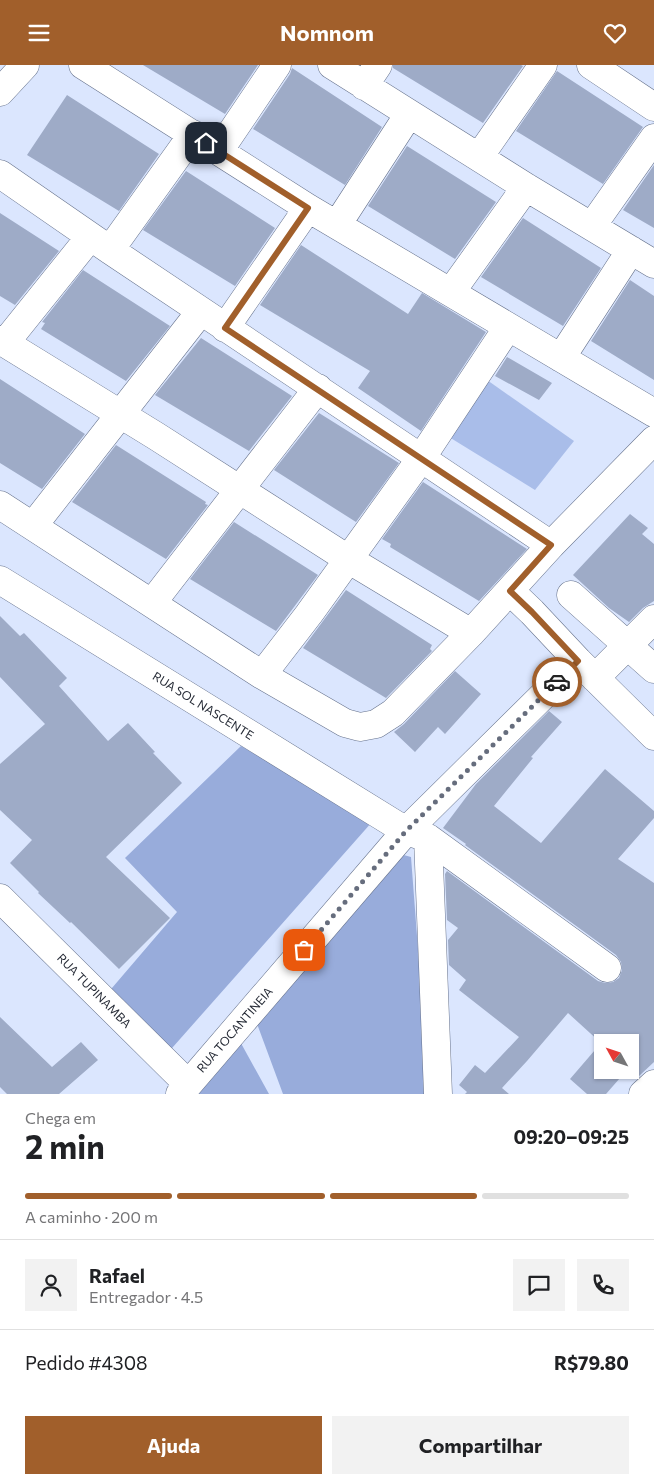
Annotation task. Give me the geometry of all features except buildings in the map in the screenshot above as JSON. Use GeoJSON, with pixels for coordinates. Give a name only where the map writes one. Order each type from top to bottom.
{"type":"FeatureCollection","features":[{"type":"Feature","properties":{"kind":"street"},"geometry":{"type":"LineString","coordinates":[[0,92],[25,65]]}},
{"type":"Feature","properties":{"kind":"street"},"geometry":{"type":"LineString","coordinates":[[83,65],[308,208],[654,413]]}},
{"type":"Feature","properties":{"kind":"street"},"geometry":{"type":"LineString","coordinates":[[219,151],[277,65]]}},
{"type":"Feature","properties":{"kind":"street"},"geometry":{"type":"LineString","coordinates":[[332,65],[371,75],[409,114],[654,264]]}},
{"type":"Feature","properties":{"kind":"street"},"geometry":{"type":"LineString","coordinates":[[479,157],[543,65]]}},
{"type":"Feature","properties":{"kind":"street"},"geometry":{"type":"LineString","coordinates":[[591,65],[654,107]]}},
{"type":"Feature","properties":{"kind":"street"},"geometry":{"type":"LineString","coordinates":[[337,225],[409,114]]}},
{"type":"Feature","properties":{"kind":"street"},"geometry":{"type":"LineString","coordinates":[[193,135],[100,244],[3,341],[348,559],[471,633]]}},
{"type":"Feature","properties":{"kind":"street"},"geometry":{"type":"LineString","coordinates":[[592,226],[654,138]]}},
{"type":"Feature","properties":{"kind":"street"},"geometry":{"type":"LineString","coordinates":[[0,174],[100,244],[422,457],[551,545]]}},
{"type":"Feature","properties":{"kind":"street"},"geometry":{"type":"LineString","coordinates":[[451,292],[526,187]]}},
{"type":"Feature","properties":{"kind":"street"},"geometry":{"type":"LineString","coordinates":[[225,328],[308,208]]}},
{"type":"Feature","properties":{"kind":"street"},"geometry":{"type":"LineString","coordinates":[[560,358],[631,249]]}},
{"type":"Feature","properties":{"kind":"street"},"geometry":{"type":"LineString","coordinates":[[33,526],[201,311]]}},
{"type":"Feature","properties":{"kind":"street"},"geometry":{"type":"LineString","coordinates":[[262,675],[422,457],[508,327]]}},
{"type":"Feature","properties":{"kind":"street"},"geometry":{"type":"LineString","coordinates":[[152,603],[318,388]]}},
{"type":"Feature","properties":{"kind":"street"},"geometry":{"type":"LineString","coordinates":[[0,505],[262,675],[345,723],[360,727],[376,724],[393,713],[471,633],[551,545],[654,441]]}},
{"type":"Feature","properties":{"kind":"street","name":"RUA SOL NASCENTE"},"geometry":{"type":"LineString","coordinates":[[0,580],[417,835],[607,968]]}},
{"type":"Feature","properties":{"kind":"street"},"geometry":{"type":"LineString","coordinates":[[510,591],[593,669],[654,736]]}},
{"type":"Feature","properties":{"kind":"street"},"geometry":{"type":"LineString","coordinates":[[571,595],[654,669]]}},
{"type":"Feature","properties":{"kind":"street","name":"RUA TOCANTINEIA"},"geometry":{"type":"LineString","coordinates":[[184,1089],[417,835],[593,669],[628,646],[654,619]]}},
{"type":"Feature","properties":{"kind":"street"},"geometry":{"type":"LineString","coordinates":[[417,835],[438,1094]]}},
{"type":"Feature","properties":{"kind":"street","name":"RUA TUPINAMBA"},"geometry":{"type":"LineString","coordinates":[[0,898],[184,1089]]}},
{"type":"Feature","properties":{"kind":"street"},"geometry":{"type":"LineString","coordinates":[[643,1094],[654,1084]]}},
{"type":"Feature","properties":{"kind":"shaded area"},"geometry":{"type":"Polygon","coordinates":[[[487,380],[574,441],[535,490],[449,437],[487,380]]]}},
{"type":"Feature","properties":{"kind":"shaded area"},"geometry":{"type":"Polygon","coordinates":[[[241,746],[372,822],[165,1056],[100,1002],[177,912],[125,858],[241,746]]]}},
{"type":"Feature","properties":{"kind":"shaded area"},"geometry":{"type":"Polygon","coordinates":[[[389,851],[411,857],[429,1094],[283,1094],[253,1013],[389,851]]]}},
{"type":"Feature","properties":{"kind":"shaded area"},"geometry":{"type":"Polygon","coordinates":[[[237,1036],[269,1094],[190,1094],[237,1036]]]}},
{"type":"Feature","properties":{"kind":"way so far"},"geometry":{"type":"LineString","coordinates":[[304,950],[406,831],[557,682]]}},
{"type":"Feature","properties":{"kind":"route"},"geometry":{"type":"LineString","coordinates":[[206,143],[308,208],[225,328],[422,457],[551,545],[510,591],[578,661],[557,682]]}}]}
